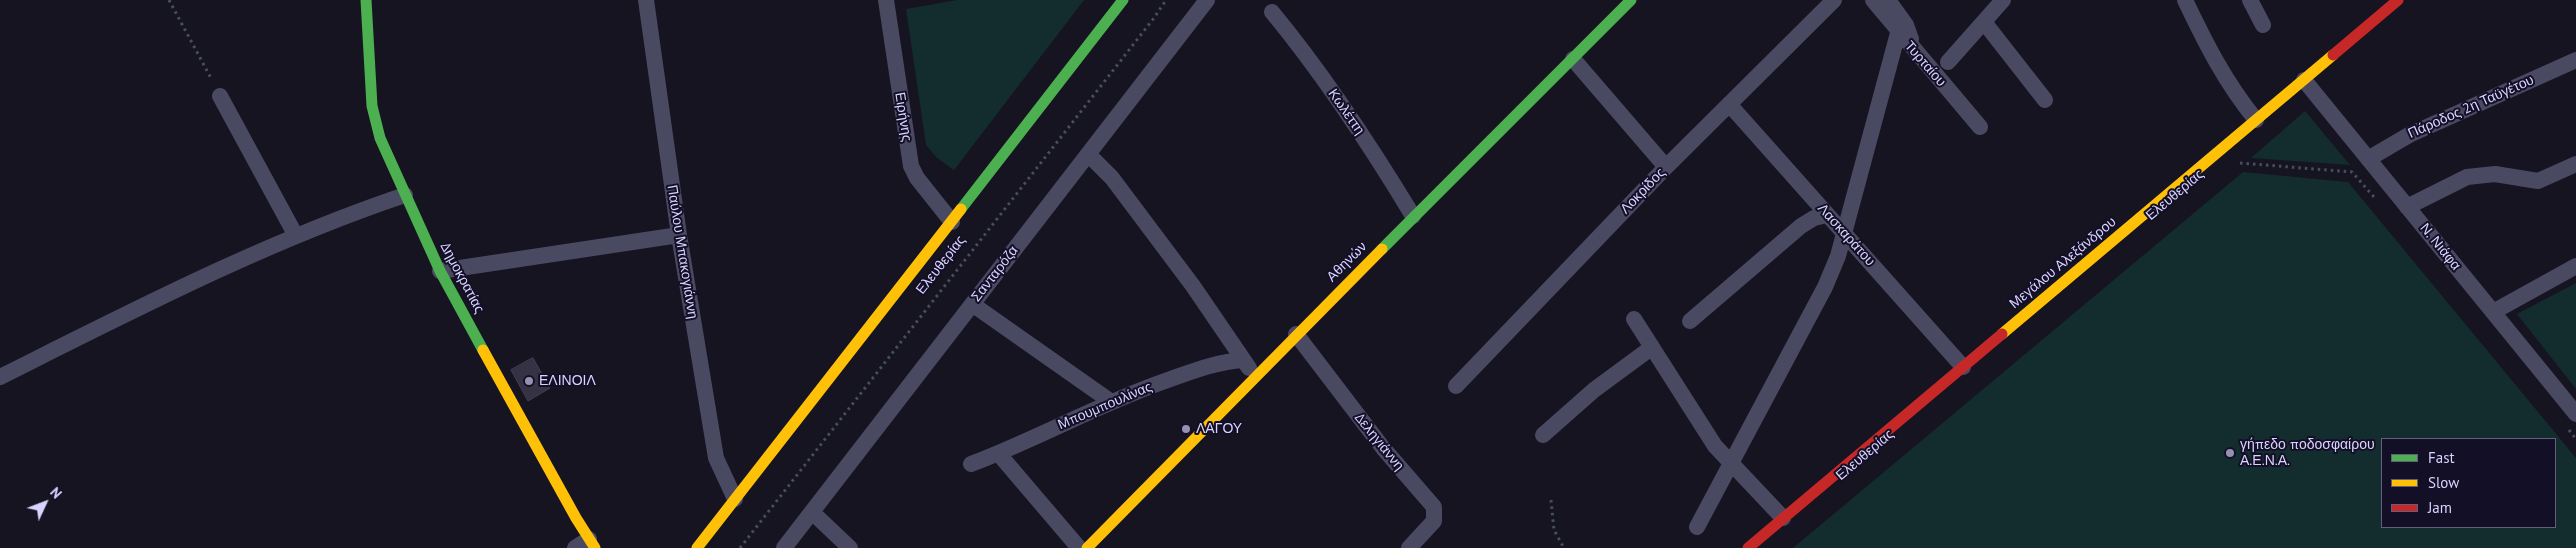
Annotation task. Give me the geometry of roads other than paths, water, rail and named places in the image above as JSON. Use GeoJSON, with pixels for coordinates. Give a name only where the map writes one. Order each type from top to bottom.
{"type":"FeatureCollection","features":[{"type":"Feature","properties":{"kind":"street","name":"Δημοκρατίας"},"geometry":{"type":"LineString","coordinates":[[366,0],[375,121],[380,138],[440,271],[592,544]]}},
{"type":"Feature","properties":{"kind":"street","name":"Παύλου Μπακογιάννη"},"geometry":{"type":"LineString","coordinates":[[646,0],[679,235],[716,458],[735,499]]}},
{"type":"Feature","properties":{"kind":"street","name":"Ειρήνης"},"geometry":{"type":"LineString","coordinates":[[886,0],[911,166],[917,178],[952,222]]}},
{"type":"Feature","properties":{"kind":"street","name":"Ελευθερίας"},"geometry":{"type":"LineString","coordinates":[[697,548],[1123,0]]}},
{"type":"Feature","properties":{"kind":"street","name":"Σανταρόζα"},"geometry":{"type":"LineString","coordinates":[[784,548],[1206,0]]}},
{"type":"Feature","properties":{"kind":"street","name":"Αθηνών"},"geometry":{"type":"LineString","coordinates":[[1086,548],[1413,216],[1631,0]]}},
{"type":"Feature","properties":{"kind":"street","name":"Λοκρίδος"},"geometry":{"type":"LineString","coordinates":[[1456,386],[1666,167],[1834,0]]}},
{"type":"Feature","properties":{"kind":"street","name":"Τυρταίου"},"geometry":{"type":"LineString","coordinates":[[1872,0],[1898,33],[1980,127]]}},
{"type":"Feature","properties":{"kind":"street"},"geometry":{"type":"LineString","coordinates":[[1888,0],[1906,25],[1917,54]]}},
{"type":"Feature","properties":{"kind":"street"},"geometry":{"type":"LineString","coordinates":[[1948,62],[2002,0]]}},
{"type":"Feature","properties":{"kind":"street"},"geometry":{"type":"LineString","coordinates":[[2185,0],[2217,66],[2232,90],[2256,120]]}},
{"type":"Feature","properties":{"kind":"street"},"geometry":{"type":"LineString","coordinates":[[2250,0],[2263,25]]}},
{"type":"Feature","properties":{"kind":"street","name":"Μεγάλου Αλεξάνδρου"},"geometry":{"type":"LineString","coordinates":[[1748,548],[2398,0]]}},
{"type":"Feature","properties":{"kind":"street","name":"Κωλέττη"},"geometry":{"type":"LineString","coordinates":[[1272,12],[1302,48],[1349,115],[1413,216]]}},
{"type":"Feature","properties":{"kind":"street"},"geometry":{"type":"LineString","coordinates":[[1984,22],[2045,100]]}},
{"type":"Feature","properties":{"kind":"street"},"geometry":{"type":"LineString","coordinates":[[1697,527],[1826,287],[1845,234],[1898,33]]}},
{"type":"Feature","properties":{"kind":"street"},"geometry":{"type":"LineString","coordinates":[[1573,59],[1666,167]]}},
{"type":"Feature","properties":{"kind":"street","name":"Πάροδος 2η Ταϋγέτου"},"geometry":{"type":"LineString","coordinates":[[2368,159],[2409,135],[2576,60]]}},
{"type":"Feature","properties":{"kind":"street","name":"Ν. Νιάφα"},"geometry":{"type":"LineString","coordinates":[[2304,80],[2493,312],[2570,419]]}},
{"type":"Feature","properties":{"kind":"street"},"geometry":{"type":"LineString","coordinates":[[220,96],[296,236]]}},
{"type":"Feature","properties":{"kind":"street","name":"Λασκαράτου"},"geometry":{"type":"LineString","coordinates":[[1729,104],[1963,367]]}},
{"type":"Feature","properties":{"kind":"street"},"geometry":{"type":"LineString","coordinates":[[1088,154],[1112,178],[1193,286],[1255,375]]}},
{"type":"Feature","properties":{"kind":"street"},"geometry":{"type":"LineString","coordinates":[[2407,207],[2467,177],[2495,174],[2538,181],[2576,164]]}},
{"type":"Feature","properties":{"kind":"street"},"geometry":{"type":"LineString","coordinates":[[0,377],[95,330],[296,236],[341,217],[405,195]]}},
{"type":"Feature","properties":{"kind":"street"},"geometry":{"type":"LineString","coordinates":[[1690,321],[1801,226],[1814,218],[1828,215]]}},
{"type":"Feature","properties":{"kind":"street"},"geometry":{"type":"LineString","coordinates":[[440,271],[679,235]]}},
{"type":"Feature","properties":{"kind":"street"},"geometry":{"type":"LineString","coordinates":[[2493,312],[2576,266]]}},
{"type":"Feature","properties":{"kind":"street"},"geometry":{"type":"LineString","coordinates":[[972,304],[1110,401]]}},
{"type":"Feature","properties":{"kind":"street"},"geometry":{"type":"LineString","coordinates":[[1634,319],[1715,446],[1783,518]]}},
{"type":"Feature","properties":{"kind":"street","name":"Δεληγιάννη"},"geometry":{"type":"LineString","coordinates":[[1296,334],[1383,448],[1434,507],[1434,521],[1409,548]]}},
{"type":"Feature","properties":{"kind":"street"},"geometry":{"type":"LineString","coordinates":[[1543,435],[1594,390],[1651,348]]}},
{"type":"Feature","properties":{"kind":"street","name":"Μπουμπουλίνας"},"geometry":{"type":"LineString","coordinates":[[971,464],[1110,401],[1207,366],[1243,360]]}},
{"type":"Feature","properties":{"kind":"street"},"geometry":{"type":"LineString","coordinates":[[998,453],[1079,548]]}},
{"type":"Feature","properties":{"kind":"street"},"geometry":{"type":"LineString","coordinates":[[812,512],[850,548]]}},
{"type":"Feature","properties":{"kind":"street"},"geometry":{"type":"LineString","coordinates":[[575,548],[592,544]]}},
{"type":"Feature","properties":{"kind":"place","name":"ΕΛΙΝΟΙΛ"},"geometry":{"type":"Point","coordinates":[529,381]}},
{"type":"Feature","properties":{"kind":"place","name":"ΛΑΓΟΥ"},"geometry":{"type":"Point","coordinates":[1186,429]}},
{"type":"Feature","properties":{"kind":"place","name":"γήπεδο ποδοσφαίρου Α.Ε.Ν.Α."},"geometry":{"type":"Point","coordinates":[2230,453]}}]}
